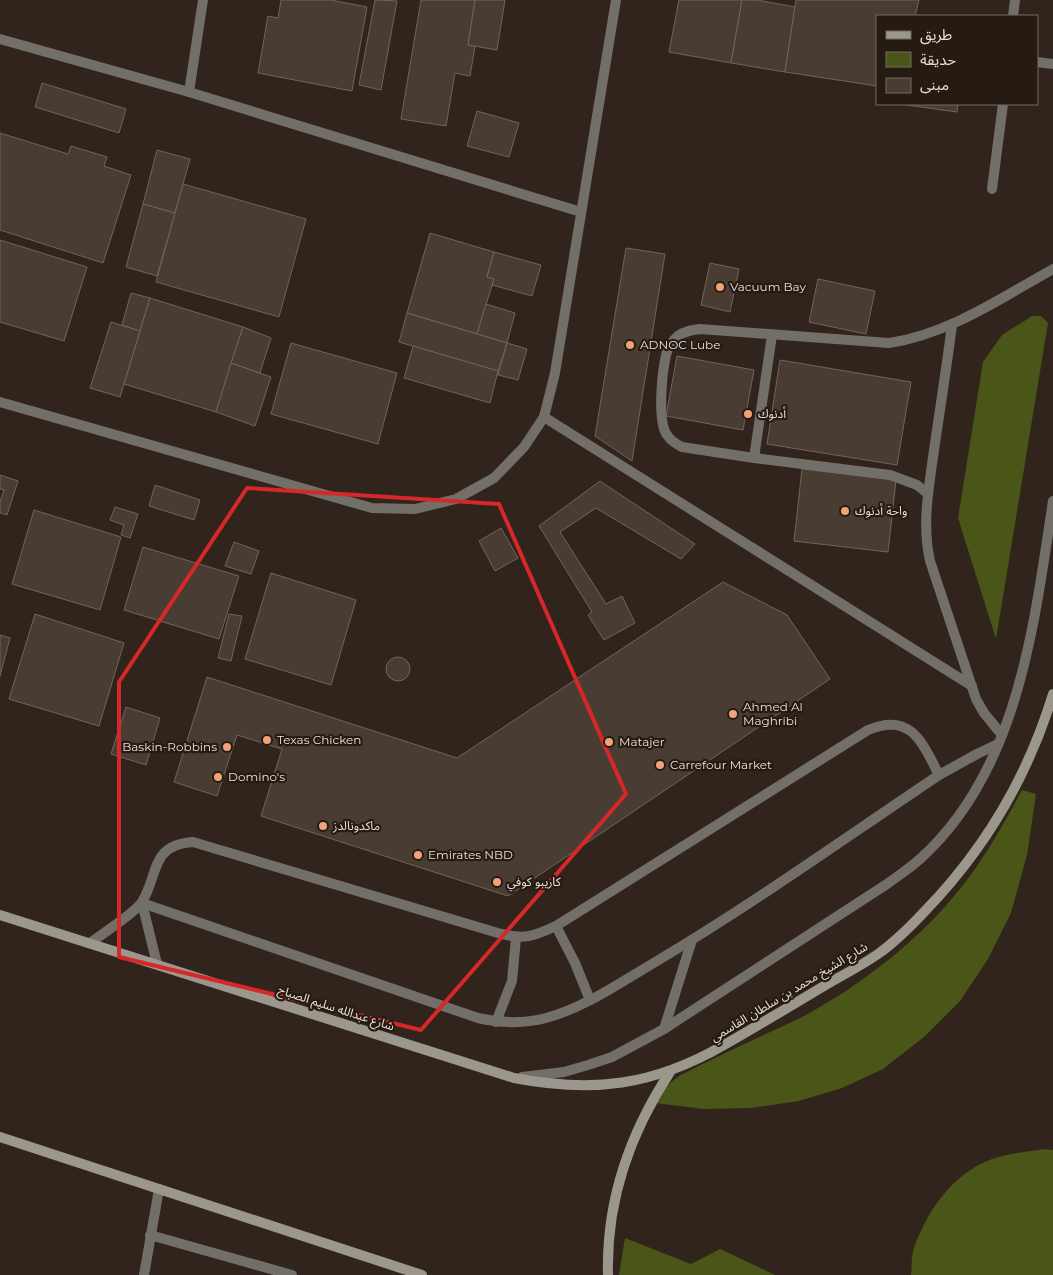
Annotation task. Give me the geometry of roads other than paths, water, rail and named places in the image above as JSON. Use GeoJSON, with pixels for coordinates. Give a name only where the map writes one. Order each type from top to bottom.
{"type":"FeatureCollection","features":[{"type":"Feature","properties":{"kind":"main road","name":"شارع الشيخ محمد بن سلطان القاسمي"},"geometry":{"type":"LineString","coordinates":[[670,1072],[706,1056],[878,954],[914,922],[948,887],[979,848],[1006,807],[1046,718],[1053,694]]}},
{"type":"Feature","properties":{"kind":"main road","name":"شارع عبدالله سليم الصباح"},"geometry":{"type":"LineString","coordinates":[[0,914],[514,1078],[544,1084],[600,1086],[639,1080],[670,1072]]}},
{"type":"Feature","properties":{"kind":"main road"},"geometry":{"type":"LineString","coordinates":[[608,1275],[610,1232],[614,1202],[621,1173],[630,1146],[648,1106],[670,1072]]}},
{"type":"Feature","properties":{"kind":"main road"},"geometry":{"type":"LineString","coordinates":[[0,1137],[422,1275]]}},
{"type":"Feature","properties":{"kind":"street"},"geometry":{"type":"LineString","coordinates":[[189,92],[203,0]]}},
{"type":"Feature","properties":{"kind":"street"},"geometry":{"type":"LineString","coordinates":[[0,402],[372,508],[415,509],[456,499],[494,478],[524,447],[544,417],[556,373],[616,0]]}},
{"type":"Feature","properties":{"kind":"street"},"geometry":{"type":"LineString","coordinates":[[1013,15],[1015,0]]}},
{"type":"Feature","properties":{"kind":"street"},"geometry":{"type":"LineString","coordinates":[[0,40],[189,92],[582,212]]}},
{"type":"Feature","properties":{"kind":"street"},"geometry":{"type":"LineString","coordinates":[[1038,62],[1053,64]]}},
{"type":"Feature","properties":{"kind":"street"},"geometry":{"type":"LineString","coordinates":[[992,189],[1002,105]]}},
{"type":"Feature","properties":{"kind":"street"},"geometry":{"type":"LineString","coordinates":[[928,494],[917,485],[890,475],[754,458],[682,447],[673,442],[666,434],[660,413],[666,354],[671,344],[679,335],[689,330],[700,328],[889,343],[907,340],[952,325],[1053,269]]}},
{"type":"Feature","properties":{"kind":"street"},"geometry":{"type":"LineString","coordinates":[[952,325],[928,494],[925,526],[926,542],[930,561],[972,686],[984,713],[1000,740]]}},
{"type":"Feature","properties":{"kind":"street"},"geometry":{"type":"LineString","coordinates":[[754,458],[772,335]]}},
{"type":"Feature","properties":{"kind":"street"},"geometry":{"type":"LineString","coordinates":[[544,417],[972,686]]}},
{"type":"Feature","properties":{"kind":"street"},"geometry":{"type":"LineString","coordinates":[[514,1078],[539,1076],[588,1066],[612,1056],[664,1029],[887,884],[920,859],[949,828],[974,793],[1000,740],[1026,655],[1040,586],[1053,501]]}},
{"type":"Feature","properties":{"kind":"street"},"geometry":{"type":"LineString","coordinates":[[90,943],[142,902],[163,854],[172,846],[182,842],[193,842],[516,938],[530,937],[556,926],[868,730],[881,724],[896,724],[907,728],[915,735],[923,744],[939,775]]}},
{"type":"Feature","properties":{"kind":"street"},"geometry":{"type":"LineString","coordinates":[[142,902],[478,1018],[496,1022],[521,1022],[545,1018],[590,1000],[692,940],[939,775],[1000,740]]}},
{"type":"Feature","properties":{"kind":"street"},"geometry":{"type":"LineString","coordinates":[[142,902],[157,964]]}},
{"type":"Feature","properties":{"kind":"street"},"geometry":{"type":"LineString","coordinates":[[556,926],[575,963],[590,1000]]}},
{"type":"Feature","properties":{"kind":"street"},"geometry":{"type":"LineString","coordinates":[[496,1022],[512,981],[516,938]]}},
{"type":"Feature","properties":{"kind":"street"},"geometry":{"type":"LineString","coordinates":[[664,1029],[692,940]]}},
{"type":"Feature","properties":{"kind":"street"},"geometry":{"type":"LineString","coordinates":[[144,1275],[159,1189]]}},
{"type":"Feature","properties":{"kind":"street"},"geometry":{"type":"LineString","coordinates":[[150,1234],[292,1275]]}},
{"type":"Feature","properties":{"kind":"place","name":"Vacuum Bay"},"geometry":{"type":"Point","coordinates":[720,287]}},
{"type":"Feature","properties":{"kind":"place","name":"ADNOC Lube"},"geometry":{"type":"Point","coordinates":[630,345]}},
{"type":"Feature","properties":{"kind":"place","name":"أدنوك"},"geometry":{"type":"Point","coordinates":[748,414]}},
{"type":"Feature","properties":{"kind":"place","name":"واحة أدنوك"},"geometry":{"type":"Point","coordinates":[845,511]}},
{"type":"Feature","properties":{"kind":"place","name":"Ahmed Al Maghribi"},"geometry":{"type":"Point","coordinates":[733,714]}},
{"type":"Feature","properties":{"kind":"place","name":"Texas Chicken"},"geometry":{"type":"Point","coordinates":[267,740]}},
{"type":"Feature","properties":{"kind":"place","name":"Matajer"},"geometry":{"type":"Point","coordinates":[609,742]}},
{"type":"Feature","properties":{"kind":"place","name":"Baskin-Robbins"},"geometry":{"type":"Point","coordinates":[227,747]}},
{"type":"Feature","properties":{"kind":"place","name":"Carrefour Market"},"geometry":{"type":"Point","coordinates":[660,765]}},
{"type":"Feature","properties":{"kind":"place","name":"Domino's"},"geometry":{"type":"Point","coordinates":[218,777]}},
{"type":"Feature","properties":{"kind":"place","name":"ماكدونالدز"},"geometry":{"type":"Point","coordinates":[323,826]}},
{"type":"Feature","properties":{"kind":"place","name":"Emirates NBD"},"geometry":{"type":"Point","coordinates":[418,855]}},
{"type":"Feature","properties":{"kind":"place","name":"كاريبو كوفي"},"geometry":{"type":"Point","coordinates":[497,882]}}]}
